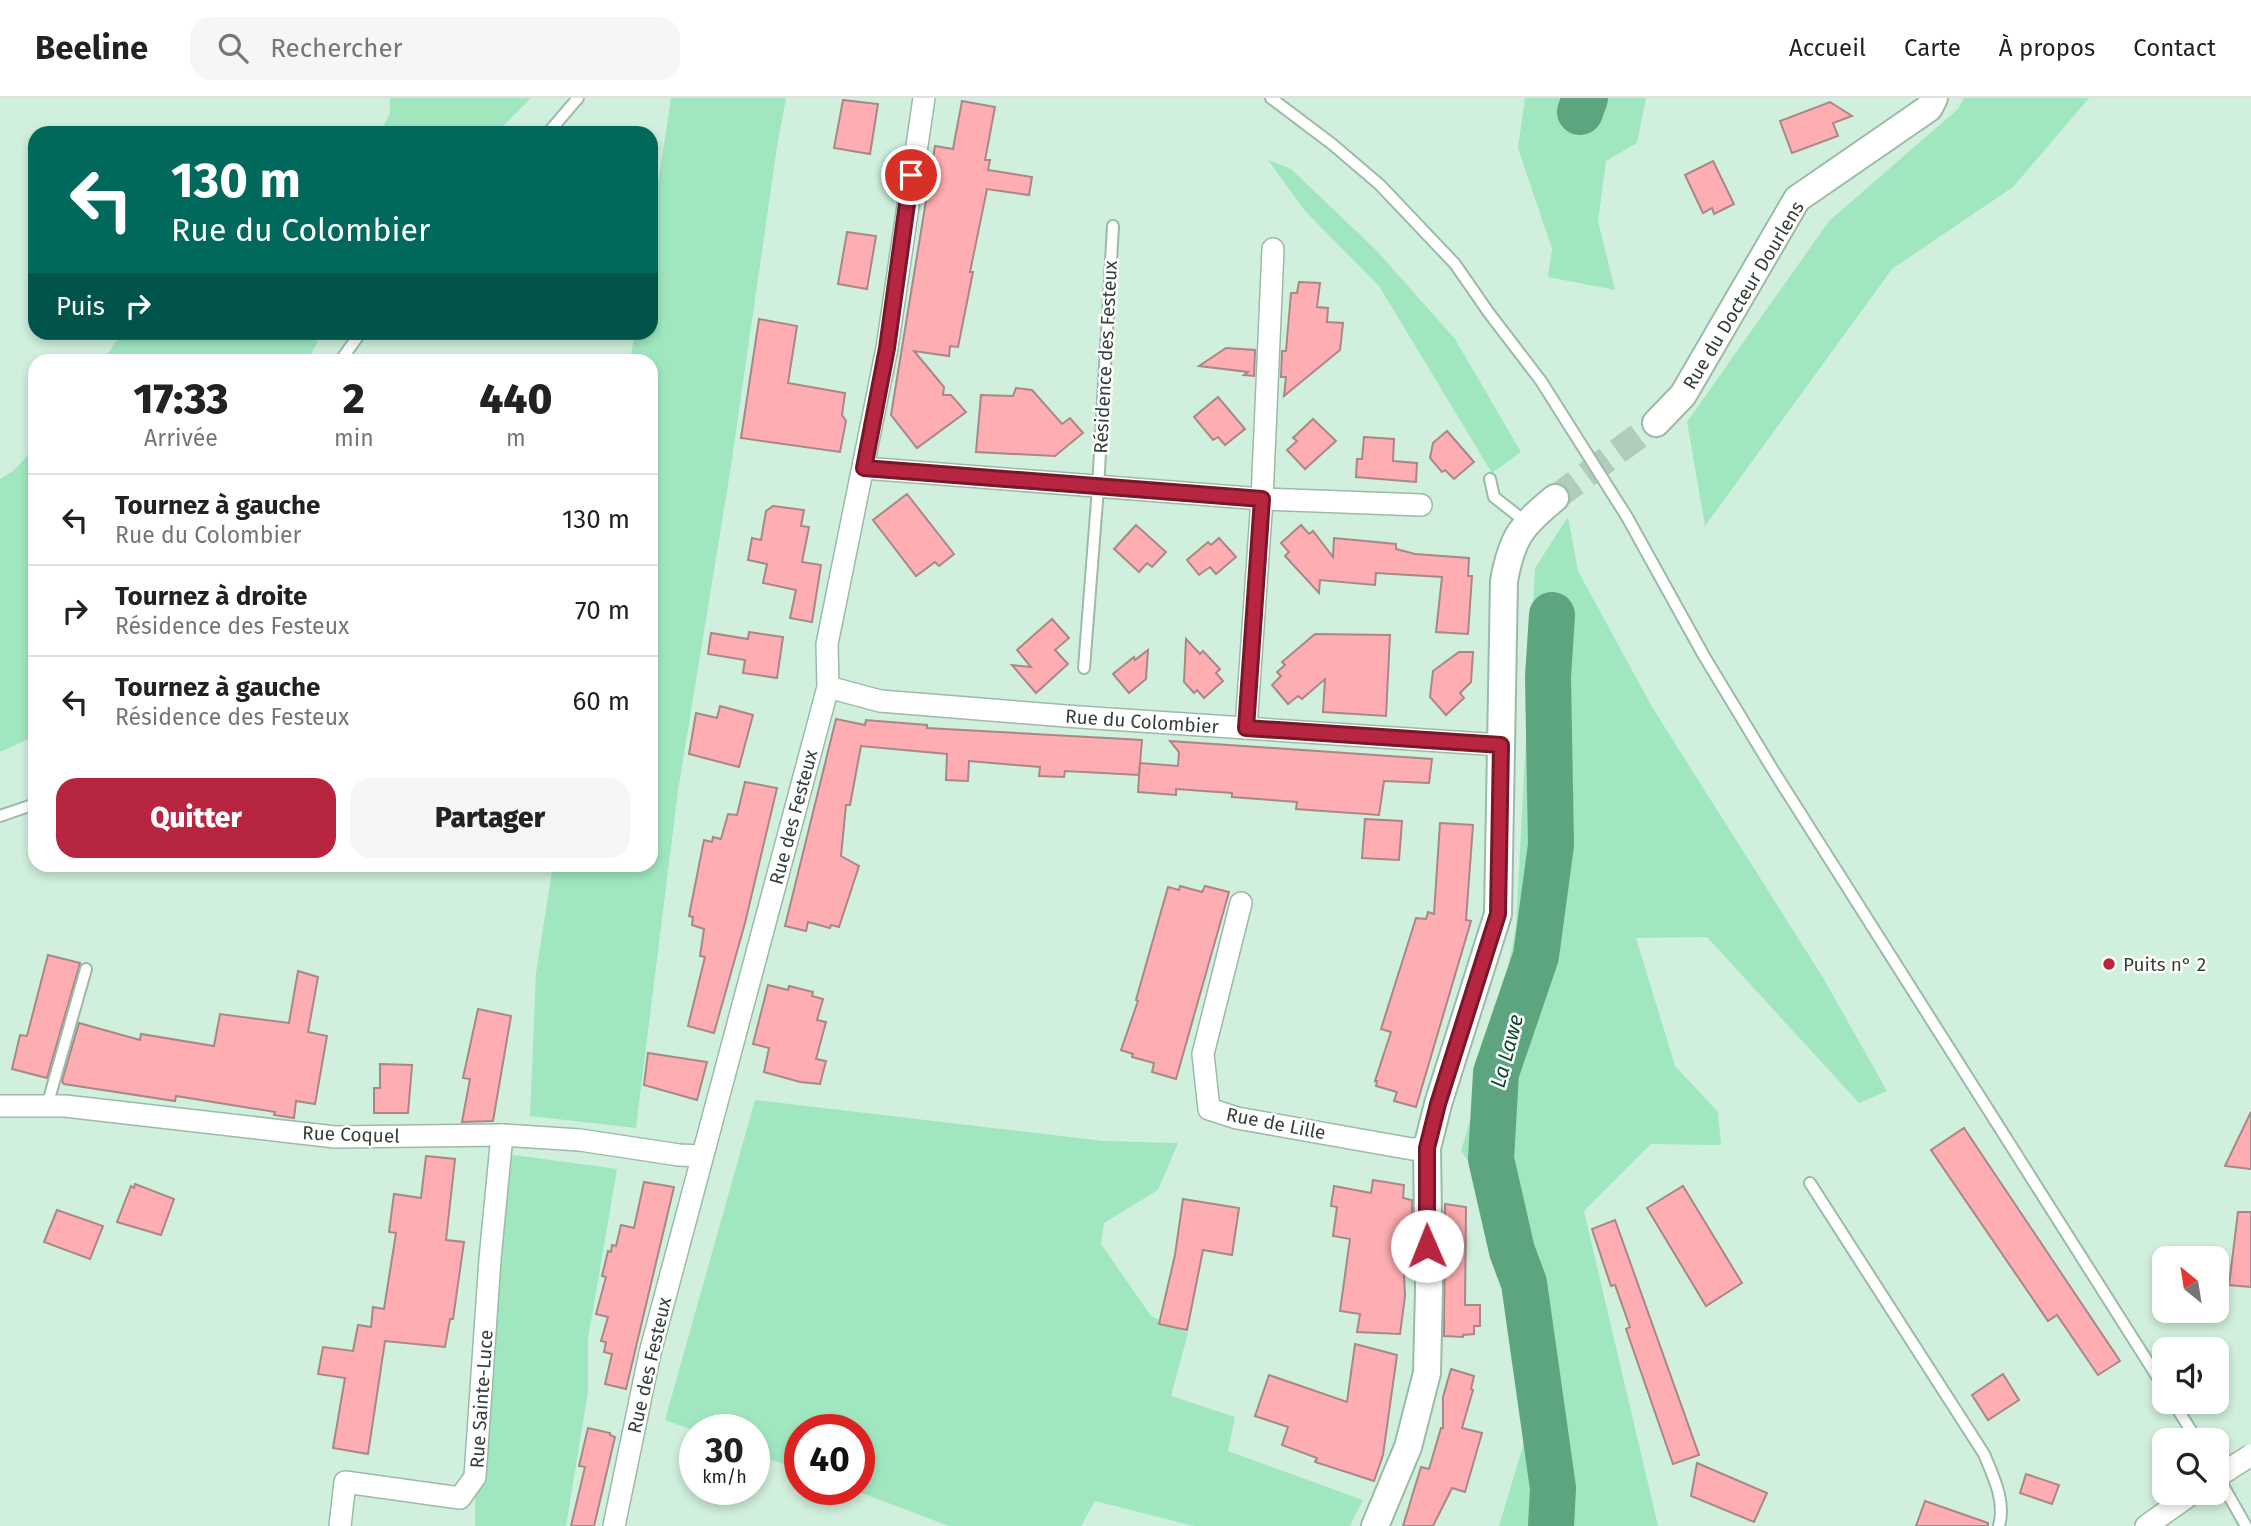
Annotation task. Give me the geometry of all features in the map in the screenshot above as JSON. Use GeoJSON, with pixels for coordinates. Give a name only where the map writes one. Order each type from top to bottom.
{"type":"FeatureCollection","features":[{"type":"Feature","properties":{"kind":"street","name":"Rue des Festeux"},"geometry":{"type":"LineString","coordinates":[[614,1526],[650,1353],[828,687],[827,644],[887,348],[924,98]]}},
{"type":"Feature","properties":{"kind":"street","name":"Rue du Docteur Dourlens"},"geometry":{"type":"LineString","coordinates":[[1656,423],[1683,395],[1797,199],[1929,108],[1934,98]]}},
{"type":"Feature","properties":{"kind":"street"},"geometry":{"type":"LineString","coordinates":[[1246,728],[1262,499],[1273,249]]}},
{"type":"Feature","properties":{"kind":"street"},"geometry":{"type":"LineString","coordinates":[[864,468],[1262,499],[1421,505]]}},
{"type":"Feature","properties":{"kind":"street"},"geometry":{"type":"LineString","coordinates":[[1375,1526],[1409,1447],[1427,1373],[1427,1148],[1438,1104],[1498,914],[1504,582],[1509,554],[1526,522],[1555,498]]}},
{"type":"Feature","properties":{"kind":"street","name":"Rue du Colombier"},"geometry":{"type":"LineString","coordinates":[[828,687],[880,701],[1501,745]]}},
{"type":"Feature","properties":{"kind":"street","name":"Rue de Lille"},"geometry":{"type":"LineString","coordinates":[[1241,903],[1203,1054],[1209,1109],[1237,1118],[1412,1149],[1427,1148]]}},
{"type":"Feature","properties":{"kind":"street","name":"Rue Coquel"},"geometry":{"type":"LineString","coordinates":[[0,1106],[47,1106],[335,1137],[502,1135],[580,1140],[701,1156]]}},
{"type":"Feature","properties":{"kind":"street","name":"Rue Sainte-Luce"},"geometry":{"type":"LineString","coordinates":[[340,1526],[345,1482],[460,1498],[475,1478],[490,1259],[502,1135]]}},
{"type":"Feature","properties":{"kind":"street"},"geometry":{"type":"LineString","coordinates":[[2229,1469],[2251,1455]]}},
{"type":"Feature","properties":{"kind":"street"},"geometry":{"type":"LineString","coordinates":[[2146,1526],[2177,1505]]}},
{"type":"Feature","properties":{"kind":"lane"},"geometry":{"type":"LineString","coordinates":[[554,126],[578,98]]}},
{"type":"Feature","properties":{"kind":"lane"},"geometry":{"type":"LineString","coordinates":[[1271,98],[1380,184],[1455,264],[1541,381],[1627,517],[1704,656],[1773,770],[2152,1368]]}},
{"type":"Feature","properties":{"kind":"lane","name":"Résidence des Festeux"},"geometry":{"type":"LineString","coordinates":[[1084,668],[1098,488],[1113,226]]}},
{"type":"Feature","properties":{"kind":"lane"},"geometry":{"type":"LineString","coordinates":[[1490,479],[1494,497],[1526,522]]}},
{"type":"Feature","properties":{"kind":"lane"},"geometry":{"type":"LineString","coordinates":[[0,816],[28,806]]}},
{"type":"Feature","properties":{"kind":"lane"},"geometry":{"type":"LineString","coordinates":[[47,1106],[86,970]]}},
{"type":"Feature","properties":{"kind":"lane"},"geometry":{"type":"LineString","coordinates":[[1810,1183],[1984,1454],[1998,1487],[2002,1516],[1999,1526]]}},
{"type":"Feature","properties":{"kind":"lane"},"geometry":{"type":"LineString","coordinates":[[2229,1497],[2246,1526]]}},
{"type":"Feature","properties":{"kind":"green space"},"geometry":{"type":"Polygon","coordinates":[[[390,98],[531,98],[503,126],[384,126],[390,113],[390,98]]]}},
{"type":"Feature","properties":{"kind":"green space"},"geometry":{"type":"Polygon","coordinates":[[[671,98],[786,98],[731,466],[678,791],[636,1128],[530,1116],[536,973],[552,872],[658,872],[658,354],[631,354],[634,340],[658,340],[658,183],[671,98]]]}},
{"type":"Feature","properties":{"kind":"green space"},"geometry":{"type":"Polygon","coordinates":[[[1525,98],[1646,98],[1637,143],[1606,161],[1598,221],[1615,290],[1548,277],[1552,249],[1518,148],[1525,98]]]}},
{"type":"Feature","properties":{"kind":"green space"},"geometry":{"type":"Polygon","coordinates":[[[1964,98],[2089,98],[2013,187],[1892,269],[1705,526],[1687,422],[1829,221],[1958,109],[1964,98]]]}},
{"type":"Feature","properties":{"kind":"green space"},"geometry":{"type":"Polygon","coordinates":[[[1268,160],[1291,169],[1376,250],[1455,339],[1521,452],[1492,473],[1379,286],[1305,211],[1268,160]]]}},
{"type":"Feature","properties":{"kind":"green space"},"geometry":{"type":"Polygon","coordinates":[[[117,340],[318,340],[311,354],[107,354],[117,340]]]}},
{"type":"Feature","properties":{"kind":"green space"},"geometry":{"type":"Polygon","coordinates":[[[28,455],[28,739],[0,752],[0,479],[13,471],[28,455]]]}},
{"type":"Feature","properties":{"kind":"green space"},"geometry":{"type":"Polygon","coordinates":[[[1568,517],[1578,571],[1652,707],[1822,976],[1887,1091],[1859,1103],[1707,937],[1636,938],[1675,1066],[1718,1112],[1721,1145],[1651,1144],[1584,1211],[1658,1526],[1499,1526],[1529,1426],[1539,1259],[1461,1151],[1496,1034],[1516,926],[1535,568],[1568,517]]]}},
{"type":"Feature","properties":{"kind":"green space"},"geometry":{"type":"Polygon","coordinates":[[[755,1100],[1104,1141],[1178,1143],[1158,1190],[1104,1223],[1101,1244],[1151,1316],[1188,1333],[1171,1396],[1235,1417],[1228,1451],[1363,1500],[1350,1526],[1194,1526],[1095,1501],[1081,1526],[949,1526],[875,1498],[875,1414],[784,1414],[784,1464],[770,1459],[770,1414],[679,1414],[679,1425],[665,1420],[755,1100]]]}},
{"type":"Feature","properties":{"kind":"green space"},"geometry":{"type":"Polygon","coordinates":[[[499,1153],[617,1169],[588,1339],[588,1392],[566,1526],[475,1526],[475,1477],[499,1153]]]}},
{"type":"Feature","properties":{"kind":"building"},"geometry":{"type":"Polygon","coordinates":[[[843,100],[878,104],[870,154],[834,148],[843,100]]]}},
{"type":"Feature","properties":{"kind":"building"},"geometry":{"type":"Polygon","coordinates":[[[962,101],[995,107],[985,160],[990,160],[988,170],[1032,177],[1029,195],[987,189],[958,347],[950,346],[949,356],[914,351],[944,387],[943,395],[951,395],[966,412],[917,448],[891,415],[935,146],[953,149],[962,101]]]}},
{"type":"Feature","properties":{"kind":"building"},"geometry":{"type":"Polygon","coordinates":[[[1830,102],[1852,116],[1833,123],[1838,136],[1792,153],[1780,121],[1830,102]]]}},
{"type":"Feature","properties":{"kind":"building"},"geometry":{"type":"Polygon","coordinates":[[[1713,161],[1734,204],[1714,214],[1712,208],[1703,213],[1685,175],[1713,161]]]}},
{"type":"Feature","properties":{"kind":"building"},"geometry":{"type":"Polygon","coordinates":[[[847,232],[876,236],[867,289],[838,284],[847,232]]]}},
{"type":"Feature","properties":{"kind":"building"},"geometry":{"type":"Polygon","coordinates":[[[1299,282],[1320,283],[1317,307],[1328,308],[1327,322],[1343,323],[1340,350],[1284,396],[1286,377],[1281,377],[1282,351],[1286,351],[1291,293],[1297,293],[1299,282]]]}},
{"type":"Feature","properties":{"kind":"building"},"geometry":{"type":"Polygon","coordinates":[[[759,319],[797,326],[788,383],[845,393],[842,415],[846,421],[840,452],[741,438],[759,319]]]}},
{"type":"Feature","properties":{"kind":"building"},"geometry":{"type":"Polygon","coordinates":[[[1226,348],[1255,350],[1254,376],[1244,375],[1248,372],[1199,366],[1226,348]]]}},
{"type":"Feature","properties":{"kind":"building"},"geometry":{"type":"Polygon","coordinates":[[[1016,388],[1032,390],[1062,424],[1070,418],[1083,433],[1055,456],[976,452],[981,395],[1013,396],[1016,388]]]}},
{"type":"Feature","properties":{"kind":"building"},"geometry":{"type":"Polygon","coordinates":[[[1218,397],[1245,429],[1225,445],[1218,437],[1213,440],[1194,417],[1218,397]]]}},
{"type":"Feature","properties":{"kind":"building"},"geometry":{"type":"Polygon","coordinates":[[[1313,419],[1336,441],[1305,469],[1287,450],[1297,441],[1293,438],[1313,419]]]}},
{"type":"Feature","properties":{"kind":"building"},"geometry":{"type":"Polygon","coordinates":[[[1447,431],[1474,462],[1454,479],[1445,470],[1442,472],[1430,458],[1433,443],[1447,431]]]}},
{"type":"Feature","properties":{"kind":"building"},"geometry":{"type":"Polygon","coordinates":[[[1364,437],[1394,439],[1393,461],[1417,463],[1416,482],[1356,477],[1357,459],[1362,459],[1364,437]]]}},
{"type":"Feature","properties":{"kind":"building"},"geometry":{"type":"Polygon","coordinates":[[[907,494],[954,554],[939,566],[935,562],[916,576],[873,520],[907,494]]]}},
{"type":"Feature","properties":{"kind":"building"},"geometry":{"type":"Polygon","coordinates":[[[773,506],[804,510],[801,526],[809,527],[802,562],[821,565],[812,622],[790,618],[796,590],[763,583],[767,564],[748,560],[752,538],[761,540],[766,511],[773,506]]]}},
{"type":"Feature","properties":{"kind":"building"},"geometry":{"type":"Polygon","coordinates":[[[1136,525],[1166,552],[1152,567],[1147,563],[1139,572],[1114,549],[1136,525]]]}},
{"type":"Feature","properties":{"kind":"building"},"geometry":{"type":"Polygon","coordinates":[[[1301,525],[1309,534],[1313,531],[1333,557],[1334,538],[1396,544],[1396,549],[1415,554],[1469,558],[1468,576],[1472,576],[1468,634],[1436,632],[1442,577],[1376,573],[1375,585],[1320,580],[1319,593],[1285,556],[1289,552],[1281,543],[1301,525]]]}},
{"type":"Feature","properties":{"kind":"building"},"geometry":{"type":"Polygon","coordinates":[[[1219,538],[1236,557],[1216,574],[1210,567],[1199,575],[1187,560],[1208,542],[1211,545],[1219,538]]]}},
{"type":"Feature","properties":{"kind":"building"},"geometry":{"type":"Polygon","coordinates":[[[1052,619],[1069,638],[1055,650],[1068,664],[1036,693],[1012,665],[1031,667],[1017,650],[1052,619]]]}},
{"type":"Feature","properties":{"kind":"building"},"geometry":{"type":"Polygon","coordinates":[[[749,632],[783,637],[777,678],[743,673],[745,660],[708,654],[711,633],[748,639],[749,632]]]}},
{"type":"Feature","properties":{"kind":"building"},"geometry":{"type":"Polygon","coordinates":[[[1315,634],[1390,635],[1386,716],[1323,712],[1325,679],[1302,699],[1298,696],[1288,704],[1272,685],[1281,676],[1277,672],[1285,665],[1282,662],[1315,634]]]}},
{"type":"Feature","properties":{"kind":"building"},"geometry":{"type":"Polygon","coordinates":[[[1186,639],[1200,654],[1203,651],[1220,669],[1216,673],[1223,681],[1204,698],[1197,690],[1194,693],[1184,682],[1186,639]]]}},
{"type":"Feature","properties":{"kind":"building"},"geometry":{"type":"Polygon","coordinates":[[[1148,650],[1146,679],[1129,693],[1113,674],[1134,657],[1135,660],[1148,650]]]}},
{"type":"Feature","properties":{"kind":"building"},"geometry":{"type":"Polygon","coordinates":[[[1459,652],[1473,652],[1471,682],[1460,693],[1464,698],[1446,715],[1430,697],[1433,671],[1459,652]]]}},
{"type":"Feature","properties":{"kind":"building"},"geometry":{"type":"Polygon","coordinates":[[[720,706],[753,715],[739,767],[689,754],[696,713],[717,718],[720,706]]]}},
{"type":"Feature","properties":{"kind":"building"},"geometry":{"type":"Polygon","coordinates":[[[836,719],[865,725],[866,720],[927,725],[927,728],[1142,740],[1139,775],[1065,771],[1064,777],[1039,776],[1040,767],[969,761],[968,781],[946,780],[947,754],[861,746],[850,805],[846,805],[841,856],[859,866],[839,927],[831,925],[830,928],[808,922],[806,931],[785,926],[836,719]]]}},
{"type":"Feature","properties":{"kind":"building"},"geometry":{"type":"Polygon","coordinates":[[[1170,741],[1432,759],[1429,783],[1384,781],[1379,815],[1296,809],[1297,802],[1232,797],[1232,793],[1176,789],[1176,795],[1138,792],[1140,763],[1178,766],[1179,752],[1170,741]]]}},
{"type":"Feature","properties":{"kind":"building"},"geometry":{"type":"Polygon","coordinates":[[[745,782],[777,788],[745,923],[714,1033],[688,1026],[705,957],[700,956],[704,929],[692,925],[693,917],[689,916],[704,840],[712,842],[713,837],[721,839],[728,814],[737,815],[745,782]]]}},
{"type":"Feature","properties":{"kind":"building"},"geometry":{"type":"Polygon","coordinates":[[[1365,819],[1402,821],[1399,860],[1362,858],[1365,819]]]}},
{"type":"Feature","properties":{"kind":"building"},"geometry":{"type":"Polygon","coordinates":[[[1440,823],[1473,825],[1466,920],[1471,921],[1416,1107],[1394,1101],[1397,1092],[1376,1086],[1375,1081],[1391,1032],[1381,1029],[1416,918],[1426,919],[1428,912],[1434,914],[1440,823]]]}},
{"type":"Feature","properties":{"kind":"building"},"geometry":{"type":"Polygon","coordinates":[[[1180,886],[1202,892],[1205,886],[1229,892],[1176,1079],[1152,1072],[1154,1063],[1132,1057],[1133,1054],[1121,1050],[1138,1001],[1136,1000],[1168,887],[1179,890],[1180,886]]]}},
{"type":"Feature","properties":{"kind":"building"},"geometry":{"type":"Polygon","coordinates":[[[48,955],[80,963],[47,1078],[12,1069],[20,1035],[27,1036],[48,955]]]}},
{"type":"Feature","properties":{"kind":"building"},"geometry":{"type":"Polygon","coordinates":[[[298,971],[318,977],[308,1032],[327,1036],[315,1104],[296,1101],[294,1118],[274,1115],[275,1112],[176,1096],[175,1101],[64,1084],[62,1081],[79,1023],[140,1040],[141,1034],[214,1046],[220,1014],[289,1023],[298,971]]]}},
{"type":"Feature","properties":{"kind":"building"},"geometry":{"type":"Polygon","coordinates":[[[768,985],[788,990],[789,986],[813,992],[812,996],[823,999],[817,1020],[826,1022],[816,1059],[826,1061],[820,1084],[800,1082],[764,1072],[769,1048],[753,1044],[768,985]]]}},
{"type":"Feature","properties":{"kind":"building"},"geometry":{"type":"Polygon","coordinates":[[[478,1009],[511,1016],[493,1121],[462,1122],[470,1079],[463,1078],[478,1009]]]}},
{"type":"Feature","properties":{"kind":"building"},"geometry":{"type":"Polygon","coordinates":[[[648,1053],[707,1062],[697,1100],[644,1085],[648,1053]]]}},
{"type":"Feature","properties":{"kind":"building"},"geometry":{"type":"Polygon","coordinates":[[[380,1064],[412,1065],[408,1113],[374,1113],[374,1088],[380,1088],[380,1064]]]}},
{"type":"Feature","properties":{"kind":"building"},"geometry":{"type":"Polygon","coordinates":[[[2251,1112],[2251,1169],[2225,1166],[2251,1112]]]}},
{"type":"Feature","properties":{"kind":"building"},"geometry":{"type":"Polygon","coordinates":[[[1964,1128],[2120,1361],[2098,1375],[2057,1315],[2048,1321],[1931,1150],[1964,1128]]]}},
{"type":"Feature","properties":{"kind":"building"},"geometry":{"type":"Polygon","coordinates":[[[426,1156],[455,1159],[446,1240],[464,1242],[453,1319],[450,1319],[445,1347],[385,1341],[368,1454],[333,1448],[345,1378],[318,1374],[323,1347],[353,1351],[358,1325],[371,1327],[373,1307],[384,1309],[396,1233],[389,1232],[394,1194],[421,1198],[426,1156]]]}},
{"type":"Feature","properties":{"kind":"building"},"geometry":{"type":"Polygon","coordinates":[[[1373,1180],[1404,1185],[1403,1198],[1412,1200],[1413,1243],[1408,1274],[1404,1274],[1405,1296],[1400,1334],[1357,1332],[1360,1314],[1340,1311],[1350,1239],[1333,1236],[1337,1207],[1331,1206],[1334,1186],[1371,1193],[1373,1180]]]}},
{"type":"Feature","properties":{"kind":"building"},"geometry":{"type":"Polygon","coordinates":[[[644,1182],[674,1187],[626,1389],[605,1384],[612,1354],[604,1352],[606,1342],[601,1341],[608,1317],[596,1314],[606,1277],[602,1276],[608,1251],[611,1252],[612,1245],[616,1246],[621,1225],[634,1228],[644,1182]]]}},
{"type":"Feature","properties":{"kind":"building"},"geometry":{"type":"Polygon","coordinates":[[[135,1184],[174,1199],[161,1235],[117,1222],[131,1186],[134,1188],[135,1184]]]}},
{"type":"Feature","properties":{"kind":"building"},"geometry":{"type":"Polygon","coordinates":[[[1683,1186],[1742,1283],[1706,1306],[1647,1208],[1683,1186]]]}},
{"type":"Feature","properties":{"kind":"building"},"geometry":{"type":"Polygon","coordinates":[[[1183,1199],[1239,1208],[1232,1255],[1203,1250],[1187,1330],[1159,1324],[1175,1255],[1183,1199]]]}},
{"type":"Feature","properties":{"kind":"building"},"geometry":{"type":"Polygon","coordinates":[[[1445,1204],[1466,1207],[1465,1305],[1480,1305],[1480,1326],[1474,1326],[1474,1334],[1463,1337],[1444,1336],[1445,1204]]]}},
{"type":"Feature","properties":{"kind":"building"},"geometry":{"type":"Polygon","coordinates":[[[57,1210],[103,1226],[90,1259],[44,1242],[57,1210]]]}},
{"type":"Feature","properties":{"kind":"building"},"geometry":{"type":"Polygon","coordinates":[[[2238,1212],[2251,1212],[2251,1287],[2230,1285],[2238,1212]]]}},
{"type":"Feature","properties":{"kind":"building"},"geometry":{"type":"Polygon","coordinates":[[[1615,1220],[1699,1455],[1673,1464],[1626,1329],[1630,1327],[1615,1285],[1611,1286],[1592,1229],[1615,1220]]]}},
{"type":"Feature","properties":{"kind":"building"},"geometry":{"type":"Polygon","coordinates":[[[1355,1344],[1397,1355],[1383,1455],[1374,1481],[1315,1462],[1317,1458],[1282,1445],[1288,1427],[1255,1416],[1269,1375],[1347,1402],[1355,1344]]]}},
{"type":"Feature","properties":{"kind":"building"},"geometry":{"type":"Polygon","coordinates":[[[1451,1369],[1474,1376],[1473,1390],[1462,1428],[1482,1433],[1465,1492],[1452,1488],[1433,1526],[1403,1526],[1421,1467],[1429,1469],[1443,1428],[1443,1397],[1451,1369]]]}},
{"type":"Feature","properties":{"kind":"building"},"geometry":{"type":"Polygon","coordinates":[[[2003,1374],[2019,1400],[1988,1420],[1972,1395],[2003,1374]]]}},
{"type":"Feature","properties":{"kind":"building"},"geometry":{"type":"Polygon","coordinates":[[[588,1428],[610,1433],[615,1437],[594,1526],[571,1526],[585,1467],[579,1466],[588,1428]]]}},
{"type":"Feature","properties":{"kind":"building"},"geometry":{"type":"Polygon","coordinates":[[[1697,1463],[1767,1493],[1754,1522],[1691,1496],[1697,1463]]]}},
{"type":"Feature","properties":{"kind":"building"},"geometry":{"type":"Polygon","coordinates":[[[2026,1474],[2059,1485],[2052,1504],[2020,1493],[2026,1474]]]}},
{"type":"Feature","properties":{"kind":"building"},"geometry":{"type":"Polygon","coordinates":[[[1925,1501],[1988,1523],[1988,1526],[1916,1526],[1925,1501]]]}},
{"type":"Feature","properties":{"kind":"waterway","name":"La Lawe"},"geometry":{"type":"LineString","coordinates":[[1580,112],[1585,98]]}},
{"type":"Feature","properties":{"kind":"waterway","name":"La Lawe"},"geometry":{"type":"LineString","coordinates":[[1551,1526],[1553,1488],[1524,1283],[1512,1251],[1491,1159],[1496,1073],[1536,956],[1551,845],[1548,677],[1552,615]]}},
{"type":"Feature","properties":{"kind":"tunnel"},"geometry":{"type":"LineString","coordinates":[[1555,498],[1656,423]]}},
{"type":"Feature","properties":{"kind":"place","name":"Puits n° 2"},"geometry":{"type":"Point","coordinates":[2109,964]}},
{"type":"Feature","properties":{"kind":"route"},"geometry":{"type":"LineString","coordinates":[[911,175],[887,348],[864,468],[1262,499],[1246,728],[1501,745],[1498,914],[1438,1104],[1427,1148],[1427,1246]]}}]}
